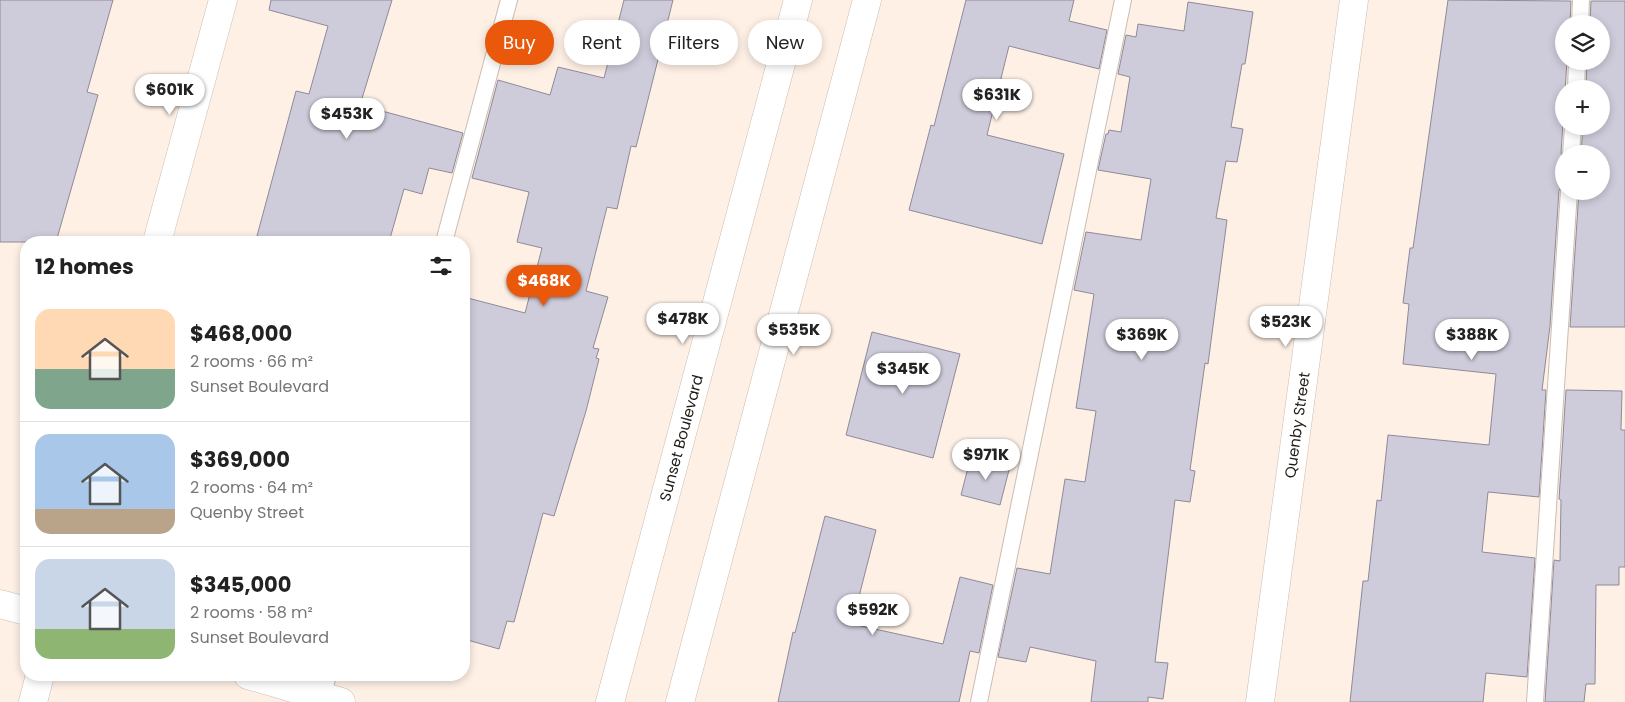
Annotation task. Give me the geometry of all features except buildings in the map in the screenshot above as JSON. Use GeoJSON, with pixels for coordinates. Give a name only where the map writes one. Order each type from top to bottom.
{"type":"FeatureCollection","features":[{"type":"Feature","properties":{"kind":"street"},"geometry":{"type":"LineString","coordinates":[[159,236],[223,0]]}},
{"type":"Feature","properties":{"kind":"street","name":"Sunset Boulevard"},"geometry":{"type":"LineString","coordinates":[[610,702],[798,0]]}},
{"type":"Feature","properties":{"kind":"street"},"geometry":{"type":"LineString","coordinates":[[680,702],[867,0]]}},
{"type":"Feature","properties":{"kind":"street","name":"Quenby Street"},"geometry":{"type":"LineString","coordinates":[[1260,702],[1354,0]]}},
{"type":"Feature","properties":{"kind":"street"},"geometry":{"type":"LineString","coordinates":[[0,604],[20,609]]}},
{"type":"Feature","properties":{"kind":"street"},"geometry":{"type":"LineString","coordinates":[[32,702],[38,681]]}},
{"type":"Feature","properties":{"kind":"street"},"geometry":{"type":"LineString","coordinates":[[273,681],[328,694]]}},
{"type":"Feature","properties":{"kind":"lane"},"geometry":{"type":"LineString","coordinates":[[446,236],[509,0]]}},
{"type":"Feature","properties":{"kind":"lane"},"geometry":{"type":"LineString","coordinates":[[979,702],[1123,0]]}},
{"type":"Feature","properties":{"kind":"lane"},"geometry":{"type":"LineString","coordinates":[[1580,15],[1581,0]]}},
{"type":"Feature","properties":{"kind":"lane"},"geometry":{"type":"LineString","coordinates":[[1535,702],[1568,200]]}}]}
